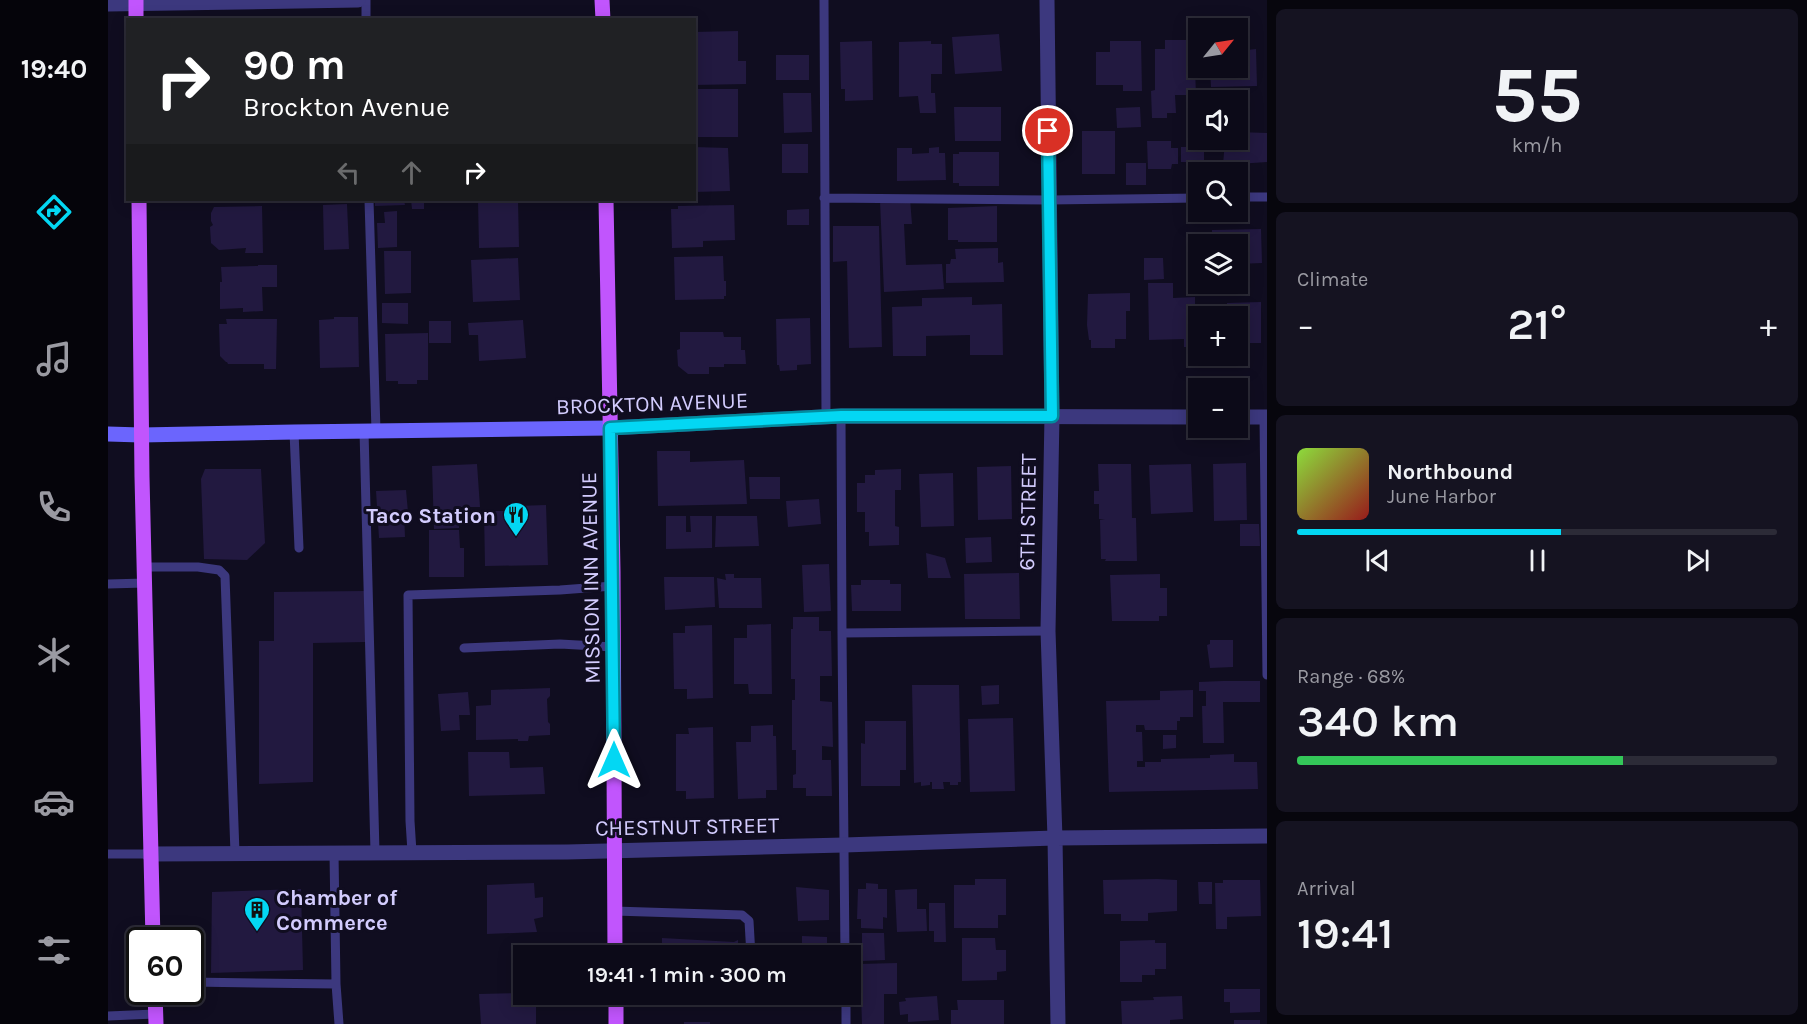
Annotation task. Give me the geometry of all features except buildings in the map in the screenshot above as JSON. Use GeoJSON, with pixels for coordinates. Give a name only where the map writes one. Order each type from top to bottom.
{"type":"FeatureCollection","features":[{"type":"Feature","properties":{"kind":"main road"},"geometry":{"type":"LineString","coordinates":[[602,0],[603,18]]}},
{"type":"Feature","properties":{"kind":"main road"},"geometry":{"type":"LineString","coordinates":[[136,2],[136,18]]}},
{"type":"Feature","properties":{"kind":"main road"},"geometry":{"type":"LineString","coordinates":[[139,201],[141,435],[152,927]]}},
{"type":"Feature","properties":{"kind":"main road","name":"MISSION INN AVENUE"},"geometry":{"type":"LineString","coordinates":[[606,201],[614,646],[615,945]]}},
{"type":"Feature","properties":{"kind":"main road","name":"BROCKTON AVENUE"},"geometry":{"type":"LineString","coordinates":[[108,434],[610,428]]}},
{"type":"Feature","properties":{"kind":"main road"},"geometry":{"type":"LineString","coordinates":[[616,1005],[616,1024]]}},
{"type":"Feature","properties":{"kind":"street"},"geometry":{"type":"LineString","coordinates":[[108,4],[358,0]]}},
{"type":"Feature","properties":{"kind":"street","name":"6TH STREET"},"geometry":{"type":"LineString","coordinates":[[1047,0],[1052,416],[1048,631],[1058,1024]]}},
{"type":"Feature","properties":{"kind":"street","name":"BROCKTON AVENUE"},"geometry":{"type":"LineString","coordinates":[[610,428],[834,416],[1188,417]]}},
{"type":"Feature","properties":{"kind":"street"},"geometry":{"type":"LineString","coordinates":[[1248,417],[1265,417]]}},
{"type":"Feature","properties":{"kind":"street","name":"CHESTNUT STREET"},"geometry":{"type":"LineString","coordinates":[[149,854],[615,850],[1055,838],[1267,836]]}},
{"type":"Feature","properties":{"kind":"lane"},"geometry":{"type":"LineString","coordinates":[[366,0],[366,18]]}},
{"type":"Feature","properties":{"kind":"lane"},"geometry":{"type":"LineString","coordinates":[[824,0],[824,198],[842,633],[845,945]]}},
{"type":"Feature","properties":{"kind":"lane"},"geometry":{"type":"LineString","coordinates":[[1248,197],[1267,197]]}},
{"type":"Feature","properties":{"kind":"lane"},"geometry":{"type":"LineString","coordinates":[[824,198],[1049,200],[1188,198]]}},
{"type":"Feature","properties":{"kind":"lane"},"geometry":{"type":"LineString","coordinates":[[369,201],[375,852]]}},
{"type":"Feature","properties":{"kind":"lane"},"geometry":{"type":"LineString","coordinates":[[1265,417],[1267,675]]}},
{"type":"Feature","properties":{"kind":"lane"},"geometry":{"type":"LineString","coordinates":[[294,432],[299,549]]}},
{"type":"Feature","properties":{"kind":"lane"},"geometry":{"type":"LineString","coordinates":[[144,567],[198,567],[219,570],[225,576],[235,853]]}},
{"type":"Feature","properties":{"kind":"lane"},"geometry":{"type":"LineString","coordinates":[[108,584],[145,583]]}},
{"type":"Feature","properties":{"kind":"lane"},"geometry":{"type":"LineString","coordinates":[[412,852],[408,595],[613,586]]}},
{"type":"Feature","properties":{"kind":"lane"},"geometry":{"type":"LineString","coordinates":[[842,633],[1048,631]]}},
{"type":"Feature","properties":{"kind":"lane"},"geometry":{"type":"LineString","coordinates":[[464,648],[560,644],[614,646]]}},
{"type":"Feature","properties":{"kind":"lane"},"geometry":{"type":"LineString","coordinates":[[334,853],[336,984],[339,1024]]}},
{"type":"Feature","properties":{"kind":"lane","name":"CHESTNUT STREET"},"geometry":{"type":"LineString","coordinates":[[108,854],[149,854]]}},
{"type":"Feature","properties":{"kind":"lane"},"geometry":{"type":"LineString","coordinates":[[614,911],[742,915],[749,921],[750,945]]}},
{"type":"Feature","properties":{"kind":"lane"},"geometry":{"type":"LineString","coordinates":[[204,982],[336,984]]}},
{"type":"Feature","properties":{"kind":"lane"},"geometry":{"type":"LineString","coordinates":[[846,1005],[846,1024]]}},
{"type":"Feature","properties":{"kind":"lane"},"geometry":{"type":"LineString","coordinates":[[108,1016],[156,1019]]}},
{"type":"Feature","properties":{"kind":"place","name":"Taco Station"},"geometry":{"type":"Point","coordinates":[516,538]}},
{"type":"Feature","properties":{"kind":"place","name":"Chamber of Commerce"},"geometry":{"type":"Point","coordinates":[257,933]}},
{"type":"Feature","properties":{"kind":"route"},"geometry":{"type":"LineString","coordinates":[[614,760],[610,428],[841,416],[1052,416],[1048,131]]}}]}
